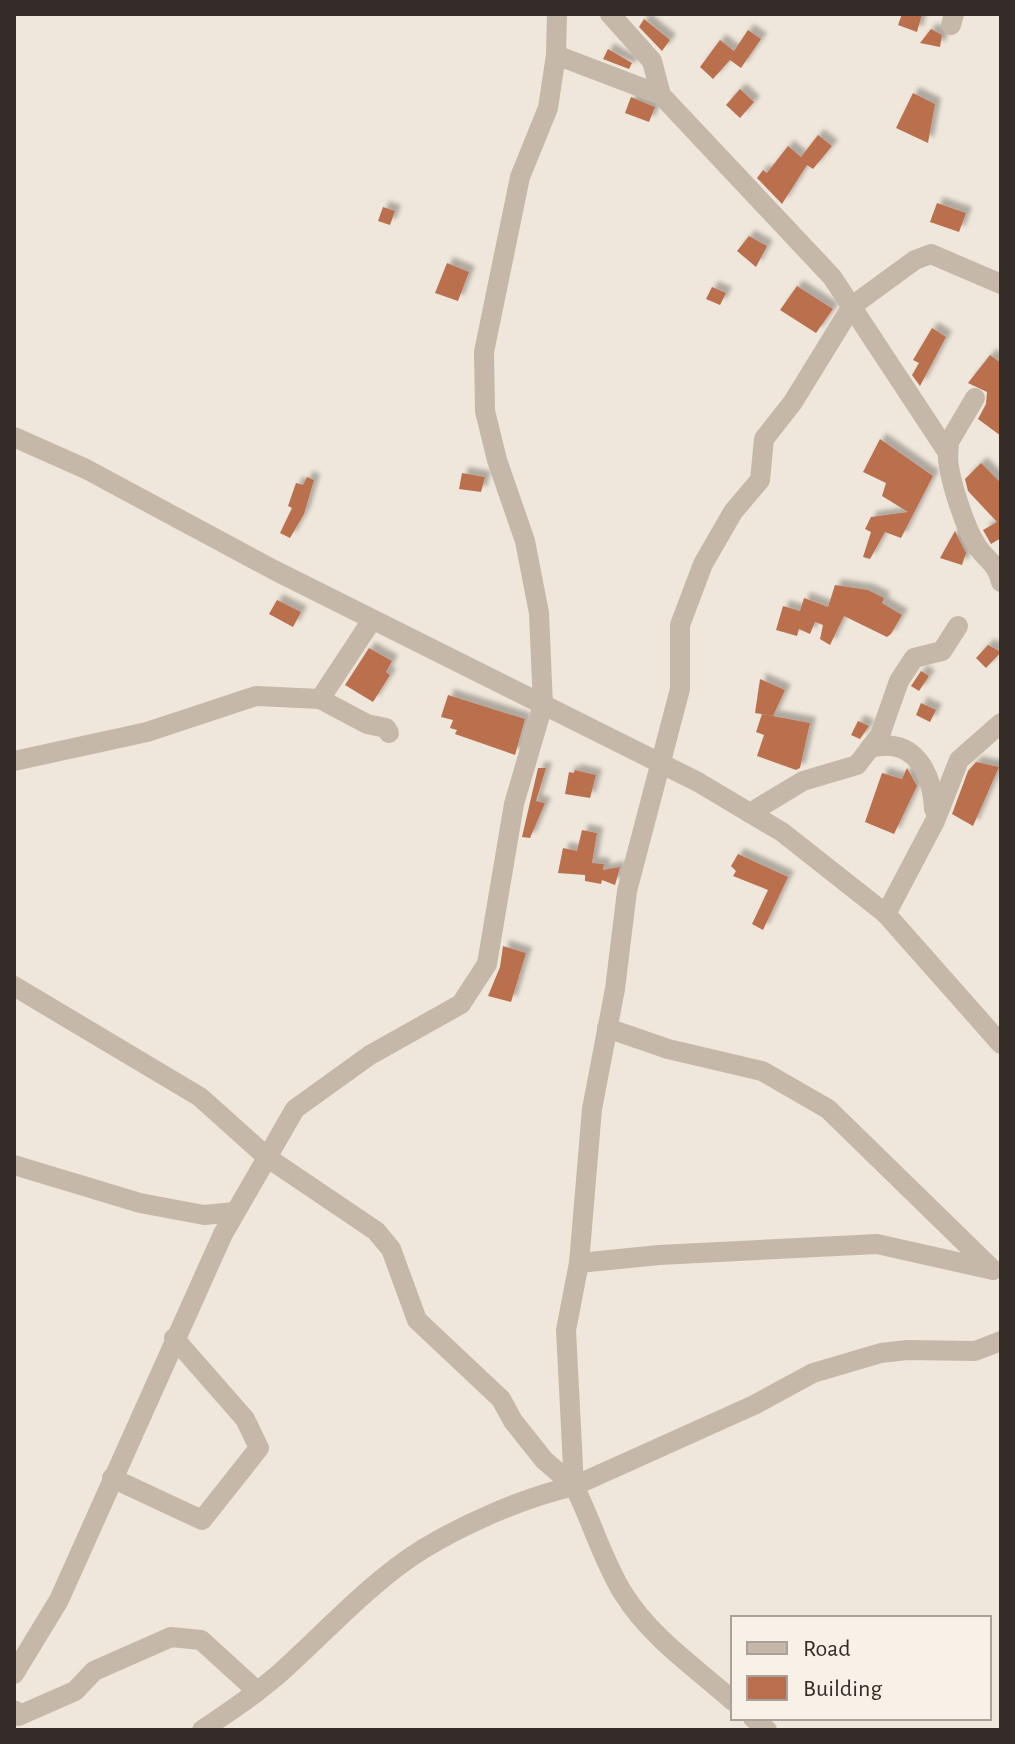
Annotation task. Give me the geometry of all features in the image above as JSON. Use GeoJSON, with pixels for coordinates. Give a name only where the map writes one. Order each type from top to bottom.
{"type":"FeatureCollection","features":[{"type":"Feature","properties":{"kind":"street"},"geometry":{"type":"LineString","coordinates":[[14,1674],[59,1600],[174,1338],[235,1212],[295,1109],[370,1055],[461,1004],[487,964],[514,804],[543,705],[539,613],[525,541],[497,460],[485,411],[484,352],[520,177],[548,108],[556,55],[557,14]]}},
{"type":"Feature","properties":{"kind":"street"},"geometry":{"type":"LineString","coordinates":[[610,14],[652,61],[661,95]]}},
{"type":"Feature","properties":{"kind":"street"},"geometry":{"type":"LineString","coordinates":[[556,55],[661,95],[832,277],[948,453],[947,468],[977,546],[998,566],[1001,581]]}},
{"type":"Feature","properties":{"kind":"street"},"geometry":{"type":"LineString","coordinates":[[574,1486],[566,1330],[579,1263],[592,1109],[627,891],[660,763],[672,731],[680,689],[680,625],[701,567],[733,512],[760,480],[764,439],[793,402],[852,306],[915,260],[931,254],[1001,284]]}},
{"type":"Feature","properties":{"kind":"street"},"geometry":{"type":"LineString","coordinates":[[947,468],[949,442],[975,398]]}},
{"type":"Feature","properties":{"kind":"street"},"geometry":{"type":"LineString","coordinates":[[14,437],[86,469],[372,620],[660,763],[750,813],[842,876],[886,914],[1001,1044]]}},
{"type":"Feature","properties":{"kind":"street"},"geometry":{"type":"LineString","coordinates":[[320,699],[372,620]]}},
{"type":"Feature","properties":{"kind":"street"},"geometry":{"type":"LineString","coordinates":[[750,813],[803,781],[857,765],[880,735],[899,681],[914,658],[942,651],[958,626]]}},
{"type":"Feature","properties":{"kind":"street"},"geometry":{"type":"LineString","coordinates":[[14,761],[147,732],[256,696],[320,699],[367,724],[386,728],[389,733]]}},
{"type":"Feature","properties":{"kind":"street"},"geometry":{"type":"LineString","coordinates":[[928,770],[959,760],[1001,723]]}},
{"type":"Feature","properties":{"kind":"street"},"geometry":{"type":"LineString","coordinates":[[870,748],[883,744],[913,755],[928,770],[935,821]]}},
{"type":"Feature","properties":{"kind":"street"},"geometry":{"type":"LineString","coordinates":[[886,914],[935,821],[959,760]]}},
{"type":"Feature","properties":{"kind":"street"},"geometry":{"type":"LineString","coordinates":[[14,986],[200,1097],[268,1158],[350,1217],[376,1231],[391,1249],[417,1320],[501,1399],[513,1421],[544,1460],[574,1486],[589,1516],[601,1554],[624,1595],[647,1626],[731,1699]]}},
{"type":"Feature","properties":{"kind":"street"},"geometry":{"type":"LineString","coordinates":[[607,1028],[668,1049],[762,1071],[828,1109],[997,1270]]}},
{"type":"Feature","properties":{"kind":"street"},"geometry":{"type":"LineString","coordinates":[[14,1165],[140,1203],[204,1215],[235,1212]]}},
{"type":"Feature","properties":{"kind":"street"},"geometry":{"type":"LineString","coordinates":[[579,1263],[659,1255],[877,1244],[997,1270]]}},
{"type":"Feature","properties":{"kind":"street"},"geometry":{"type":"LineString","coordinates":[[112,1478],[202,1520],[259,1448],[245,1419],[174,1338]]}},
{"type":"Feature","properties":{"kind":"street"},"geometry":{"type":"LineString","coordinates":[[202,1730],[257,1691],[422,1550],[534,1498],[574,1486],[754,1405],[813,1373],[881,1353],[907,1350],[975,1351],[1001,1341]]}},
{"type":"Feature","properties":{"kind":"street"},"geometry":{"type":"LineString","coordinates":[[15,1714],[75,1691],[94,1671],[171,1637],[201,1640],[257,1691]]}},
{"type":"Feature","properties":{"kind":"building"},"geometry":{"type":"Polygon","coordinates":[[[902,14],[922,14],[917,32],[898,25],[902,14]]]}},
{"type":"Feature","properties":{"kind":"building"},"geometry":{"type":"Polygon","coordinates":[[[644,19],[670,40],[662,51],[639,27],[644,19]]]}},
{"type":"Feature","properties":{"kind":"building"},"geometry":{"type":"Polygon","coordinates":[[[931,29],[942,35],[940,47],[920,43],[931,29]]]}},
{"type":"Feature","properties":{"kind":"building"},"geometry":{"type":"Polygon","coordinates":[[[748,30],[761,39],[741,68],[730,60],[713,79],[700,67],[720,40],[734,51],[748,30]]]}},
{"type":"Feature","properties":{"kind":"building"},"geometry":{"type":"Polygon","coordinates":[[[608,49],[632,63],[629,69],[603,59],[608,49]]]}},
{"type":"Feature","properties":{"kind":"building"},"geometry":{"type":"Polygon","coordinates":[[[740,89],[754,102],[740,118],[726,105],[740,89]]]}},
{"type":"Feature","properties":{"kind":"building"},"geometry":{"type":"Polygon","coordinates":[[[913,93],[935,104],[928,143],[896,128],[913,93]]]}},
{"type":"Feature","properties":{"kind":"building"},"geometry":{"type":"Polygon","coordinates":[[[631,97],[655,107],[649,122],[625,113],[631,97]]]}},
{"type":"Feature","properties":{"kind":"building"},"geometry":{"type":"Polygon","coordinates":[[[818,135],[832,146],[813,169],[807,165],[782,204],[757,178],[763,170],[767,173],[788,146],[801,157],[818,135]]]}},
{"type":"Feature","properties":{"kind":"building"},"geometry":{"type":"Polygon","coordinates":[[[937,203],[966,213],[959,232],[930,222],[937,203]]]}},
{"type":"Feature","properties":{"kind":"building"},"geometry":{"type":"Polygon","coordinates":[[[383,207],[395,211],[390,225],[378,221],[383,207]]]}},
{"type":"Feature","properties":{"kind":"building"},"geometry":{"type":"Polygon","coordinates":[[[749,236],[767,246],[756,267],[737,251],[749,236]]]}},
{"type":"Feature","properties":{"kind":"building"},"geometry":{"type":"Polygon","coordinates":[[[447,263],[469,272],[458,301],[435,293],[447,263]]]}},
{"type":"Feature","properties":{"kind":"building"},"geometry":{"type":"Polygon","coordinates":[[[797,286],[833,309],[816,333],[780,310],[797,286]]]}},
{"type":"Feature","properties":{"kind":"building"},"geometry":{"type":"Polygon","coordinates":[[[712,287],[726,293],[720,305],[706,299],[712,287]]]}},
{"type":"Feature","properties":{"kind":"building"},"geometry":{"type":"Polygon","coordinates":[[[932,328],[946,337],[920,386],[912,375],[919,363],[913,360],[932,328]]]}},
{"type":"Feature","properties":{"kind":"building"},"geometry":{"type":"Polygon","coordinates":[[[990,355],[1001,363],[1001,436],[978,419],[986,404],[987,392],[968,383],[990,355]]]}},
{"type":"Feature","properties":{"kind":"building"},"geometry":{"type":"Polygon","coordinates":[[[880,439],[933,476],[901,538],[885,532],[870,559],[863,557],[871,532],[865,529],[871,517],[908,512],[882,496],[886,483],[863,472],[880,439]]]}},
{"type":"Feature","properties":{"kind":"building"},"geometry":{"type":"Polygon","coordinates":[[[981,463],[1001,483],[1001,538],[991,544],[983,530],[997,522],[968,491],[965,479],[981,463]]]}},
{"type":"Feature","properties":{"kind":"building"},"geometry":{"type":"Polygon","coordinates":[[[462,473],[485,477],[481,492],[459,489],[462,473]]]}},
{"type":"Feature","properties":{"kind":"building"},"geometry":{"type":"Polygon","coordinates":[[[307,477],[314,480],[304,514],[290,538],[280,533],[292,508],[288,506],[296,483],[303,485],[307,477]]]}},
{"type":"Feature","properties":{"kind":"building"},"geometry":{"type":"Polygon","coordinates":[[[955,531],[966,553],[962,565],[940,558],[955,531]]]}},
{"type":"Feature","properties":{"kind":"building"},"geometry":{"type":"Polygon","coordinates":[[[835,585],[868,590],[884,598],[882,603],[902,615],[891,634],[887,637],[844,616],[830,645],[820,639],[823,625],[815,622],[810,634],[799,629],[797,636],[776,630],[783,606],[800,611],[804,598],[828,607],[835,585]]]}},
{"type":"Feature","properties":{"kind":"building"},"geometry":{"type":"Polygon","coordinates":[[[277,600],[301,612],[293,627],[269,614],[277,600]]]}},
{"type":"Feature","properties":{"kind":"building"},"geometry":{"type":"Polygon","coordinates":[[[988,645],[1001,652],[986,668],[976,658],[988,645]]]}},
{"type":"Feature","properties":{"kind":"building"},"geometry":{"type":"Polygon","coordinates":[[[369,648],[392,661],[386,672],[390,675],[373,702],[345,685],[369,648]]]}},
{"type":"Feature","properties":{"kind":"building"},"geometry":{"type":"Polygon","coordinates":[[[921,671],[929,676],[919,691],[911,686],[921,671]]]}},
{"type":"Feature","properties":{"kind":"building"},"geometry":{"type":"Polygon","coordinates":[[[760,679],[785,690],[773,716],[755,713],[760,679]]]}},
{"type":"Feature","properties":{"kind":"building"},"geometry":{"type":"Polygon","coordinates":[[[448,695],[525,719],[515,755],[455,734],[457,730],[450,728],[453,720],[441,717],[448,695]]]}},
{"type":"Feature","properties":{"kind":"building"},"geometry":{"type":"Polygon","coordinates":[[[921,703],[936,710],[930,722],[916,715],[921,703]]]}},
{"type":"Feature","properties":{"kind":"building"},"geometry":{"type":"Polygon","coordinates":[[[762,714],[810,723],[800,768],[796,770],[757,756],[764,735],[756,732],[762,714]]]}},
{"type":"Feature","properties":{"kind":"building"},"geometry":{"type":"Polygon","coordinates":[[[858,721],[869,726],[860,739],[851,735],[858,721]]]}},
{"type":"Feature","properties":{"kind":"building"},"geometry":{"type":"Polygon","coordinates":[[[976,762],[999,767],[973,826],[952,814],[968,771],[976,762]]]}},
{"type":"Feature","properties":{"kind":"building"},"geometry":{"type":"Polygon","coordinates":[[[538,768],[546,768],[536,801],[545,803],[530,838],[522,837],[538,768]]]}},
{"type":"Feature","properties":{"kind":"building"},"geometry":{"type":"Polygon","coordinates":[[[907,768],[917,786],[894,834],[865,822],[882,773],[902,779],[907,768]]]}},
{"type":"Feature","properties":{"kind":"building"},"geometry":{"type":"Polygon","coordinates":[[[575,770],[596,775],[590,798],[565,794],[569,772],[574,773],[575,770]]]}},
{"type":"Feature","properties":{"kind":"building"},"geometry":{"type":"Polygon","coordinates":[[[582,830],[597,833],[592,863],[604,864],[603,870],[620,867],[615,885],[602,880],[601,884],[585,881],[585,875],[558,873],[563,848],[577,851],[582,830]]]}},
{"type":"Feature","properties":{"kind":"building"},"geometry":{"type":"Polygon","coordinates":[[[738,854],[788,877],[763,930],[752,924],[768,890],[733,876],[736,871],[731,866],[738,854]]]}},
{"type":"Feature","properties":{"kind":"building"},"geometry":{"type":"Polygon","coordinates":[[[503,946],[526,953],[511,1002],[488,996],[500,967],[503,946]]]}}]}
